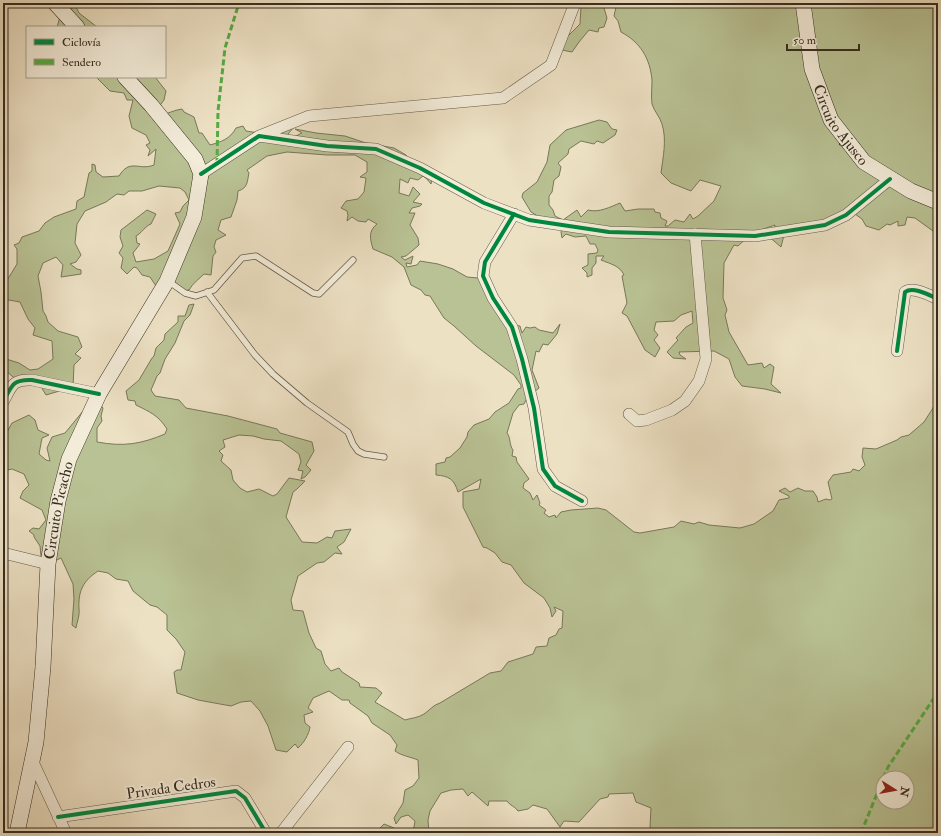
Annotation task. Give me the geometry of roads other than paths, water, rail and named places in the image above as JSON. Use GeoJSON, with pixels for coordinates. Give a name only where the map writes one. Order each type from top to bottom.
{"type":"FeatureCollection","features":[{"type":"Feature","properties":{"kind":"main road"},"geometry":{"type":"LineString","coordinates":[[55,3],[76,26]]}},
{"type":"Feature","properties":{"kind":"main road","name":"Circuito Ajusco"},"geometry":{"type":"LineString","coordinates":[[803,3],[812,69],[831,120],[864,162],[911,191],[938,202]]}},
{"type":"Feature","properties":{"kind":"main road"},"geometry":{"type":"LineString","coordinates":[[126,78],[151,105],[195,159],[201,174]]}},
{"type":"Feature","properties":{"kind":"main road","name":"Circuito Picacho"},"geometry":{"type":"LineString","coordinates":[[18,833],[36,742],[43,667],[48,564],[58,501],[69,459],[99,394],[167,281],[194,217],[201,174]]}},
{"type":"Feature","properties":{"kind":"street"},"geometry":{"type":"LineString","coordinates":[[201,174],[259,136],[308,116],[503,98],[551,65],[575,3]]}},
{"type":"Feature","properties":{"kind":"street"},"geometry":{"type":"LineString","coordinates":[[259,136],[327,146],[376,149],[420,168],[484,203],[529,220],[609,232],[755,236],[825,225],[846,215],[890,179]]}},
{"type":"Feature","properties":{"kind":"street"},"geometry":{"type":"LineString","coordinates":[[514,214],[485,262],[483,276],[493,298],[512,327],[518,346],[534,408],[543,469],[555,486],[582,501]]}},
{"type":"Feature","properties":{"kind":"street"},"geometry":{"type":"LineString","coordinates":[[629,414],[637,421],[646,420],[672,410],[685,401],[699,381],[706,360],[695,234]]}},
{"type":"Feature","properties":{"kind":"street"},"geometry":{"type":"LineString","coordinates":[[897,351],[905,292],[908,289],[913,289],[938,298]]}},
{"type":"Feature","properties":{"kind":"street"},"geometry":{"type":"LineString","coordinates":[[3,402],[14,383],[22,379],[99,394]]}},
{"type":"Feature","properties":{"kind":"street"},"geometry":{"type":"LineString","coordinates":[[3,553],[48,564]]}},
{"type":"Feature","properties":{"kind":"street"},"geometry":{"type":"LineString","coordinates":[[281,833],[348,747]]}},
{"type":"Feature","properties":{"kind":"street"},"geometry":{"type":"LineString","coordinates":[[32,762],[66,833]]}},
{"type":"Feature","properties":{"kind":"street","name":"Privada Cedros"},"geometry":{"type":"LineString","coordinates":[[58,817],[236,791],[245,798],[266,833]]}},
{"type":"Feature","properties":{"kind":"lane"},"geometry":{"type":"LineString","coordinates":[[167,281],[185,293],[196,296],[214,290],[242,258],[256,256],[313,293],[319,294],[353,260]]}},
{"type":"Feature","properties":{"kind":"lane"},"geometry":{"type":"LineString","coordinates":[[207,292],[255,355],[273,374],[307,403],[348,432],[358,451],[364,454],[384,457]]}}]}
